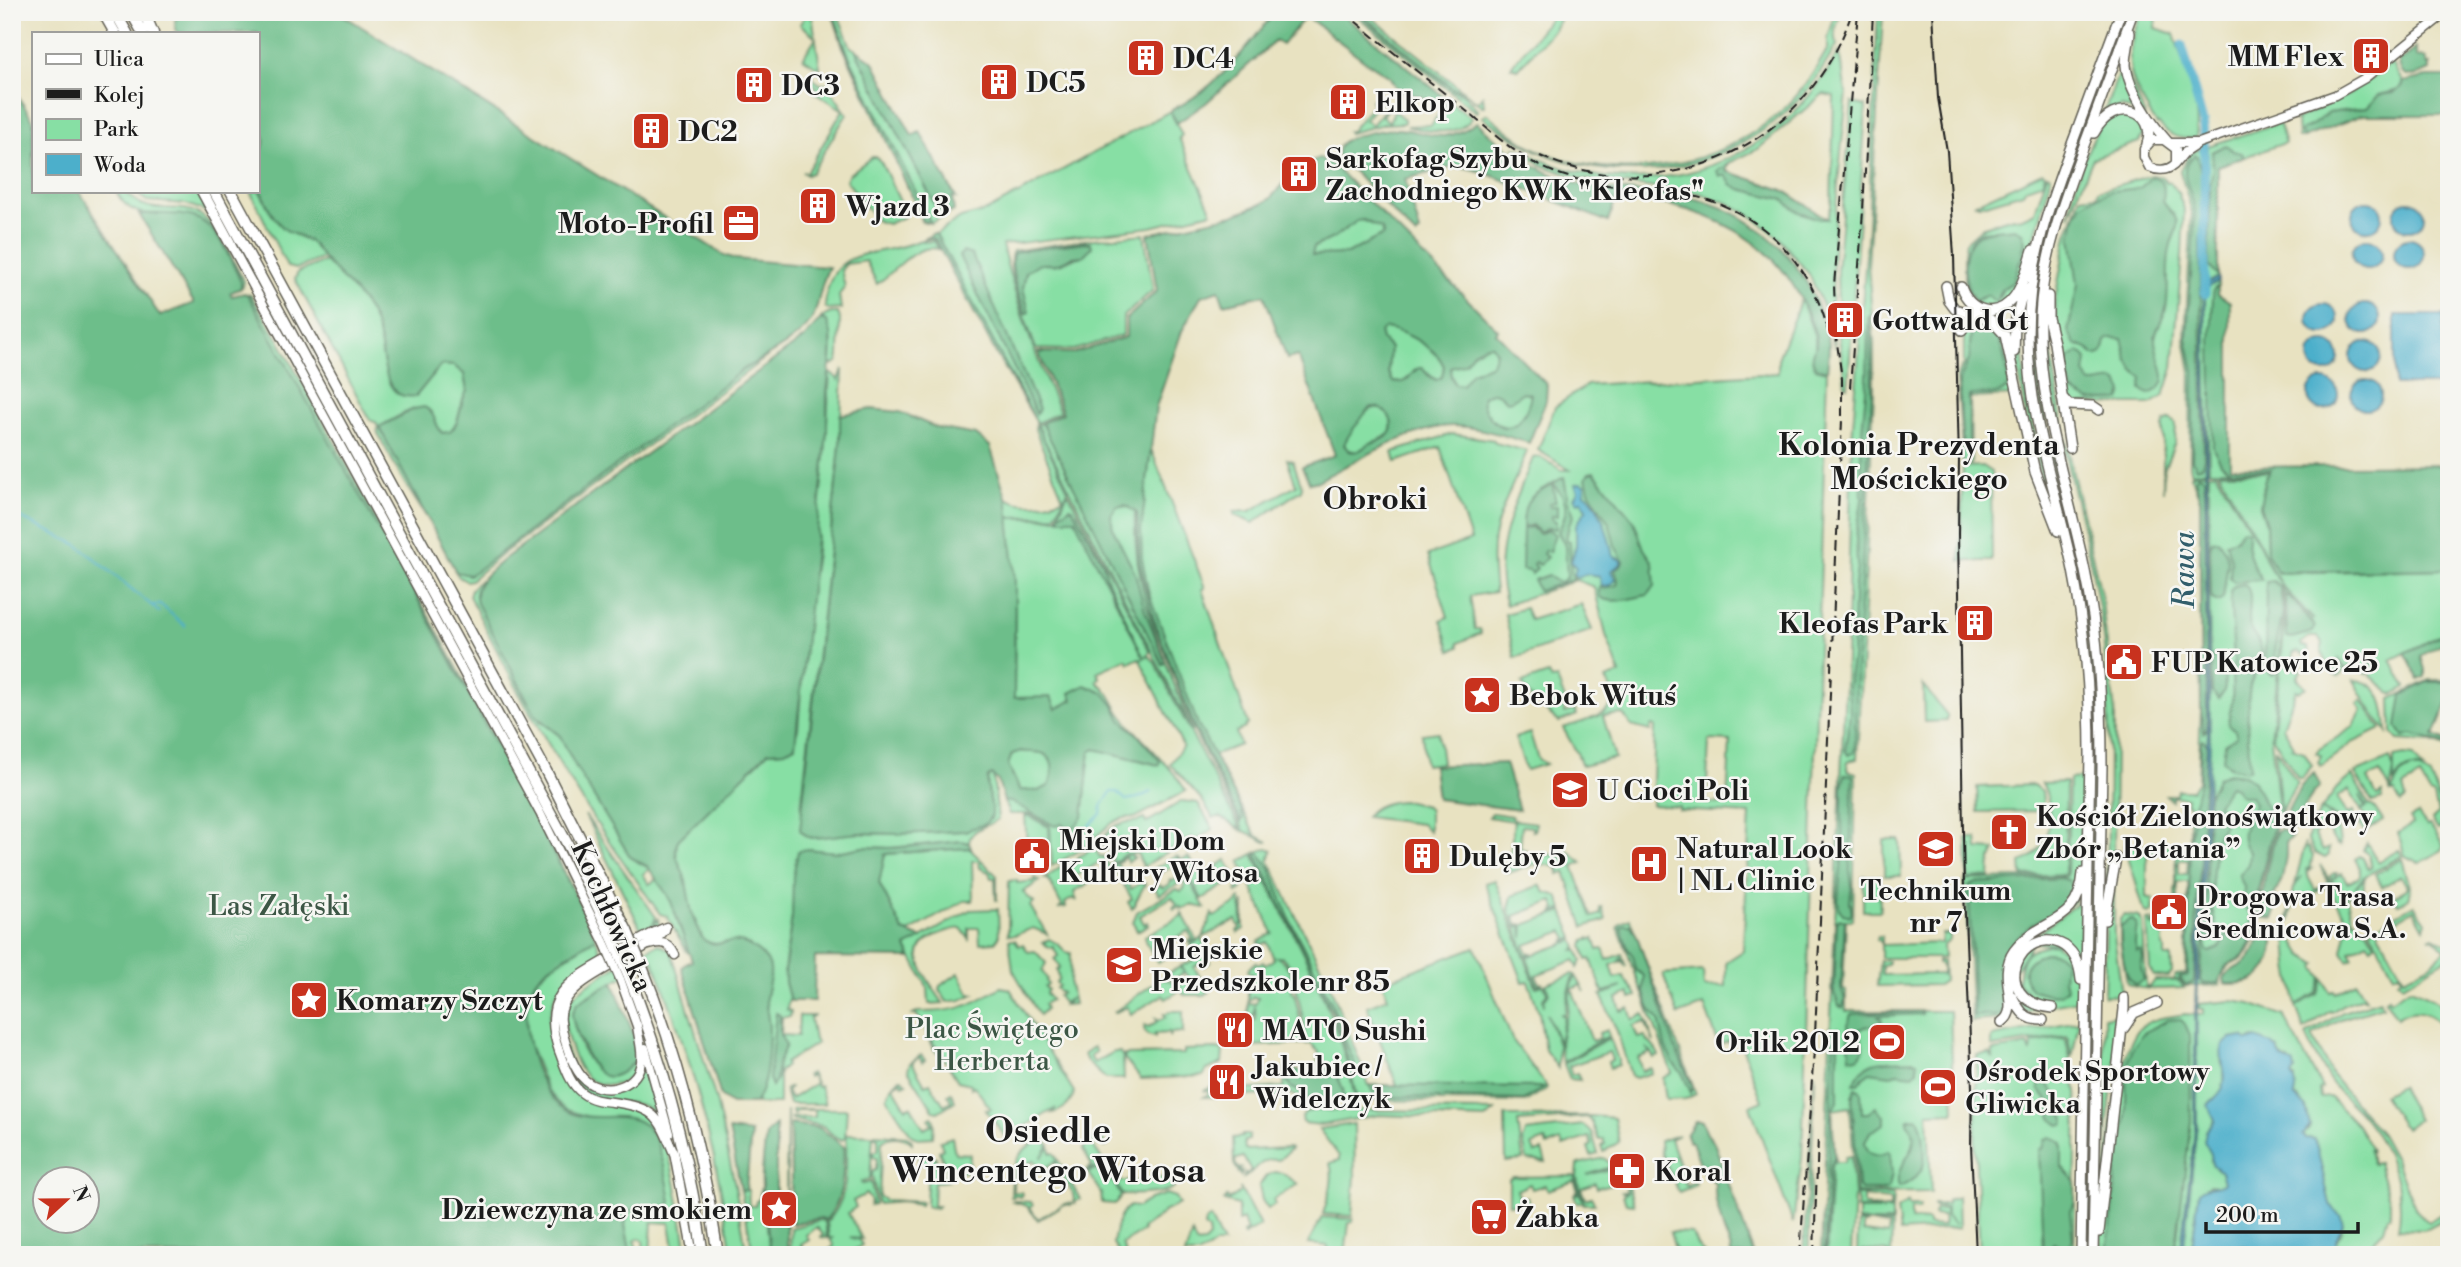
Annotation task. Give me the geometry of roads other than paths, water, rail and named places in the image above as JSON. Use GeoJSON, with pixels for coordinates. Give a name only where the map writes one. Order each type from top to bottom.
{"type":"FeatureCollection","features":[{"type":"Feature","properties":{"kind":"highway"},"geometry":{"type":"LineString","coordinates":[[103,12],[114,32]]}},
{"type":"Feature","properties":{"kind":"highway"},"geometry":{"type":"LineString","coordinates":[[115,12],[126,32]]}},
{"type":"Feature","properties":{"kind":"highway"},"geometry":{"type":"LineString","coordinates":[[131,12],[142,32]]}},
{"type":"Feature","properties":{"kind":"highway"},"geometry":{"type":"LineString","coordinates":[[144,12],[153,32]]}},
{"type":"Feature","properties":{"kind":"highway"},"geometry":{"type":"LineString","coordinates":[[203,192],[230,243]]}},
{"type":"Feature","properties":{"kind":"highway"},"geometry":{"type":"LineString","coordinates":[[215,192],[569,847],[657,1054],[687,1163],[703,1255]]}},
{"type":"Feature","properties":{"kind":"highway"},"geometry":{"type":"LineString","coordinates":[[232,192],[558,793],[627,931],[665,1028],[689,1107],[707,1186],[718,1255]]}},
{"type":"Feature","properties":{"kind":"main road"},"geometry":{"type":"LineString","coordinates":[[1961,287],[1967,301],[1985,310],[1997,308],[2014,297],[2042,229],[2121,12]]}},
{"type":"Feature","properties":{"kind":"main road"},"geometry":{"type":"LineString","coordinates":[[2084,144],[2105,117],[2125,110],[2136,114],[2144,122],[2149,134],[2144,158],[2151,169],[2165,170],[2199,143],[2344,91],[2365,78],[2447,12]]}},
{"type":"Feature","properties":{"kind":"main road"},"geometry":{"type":"LineString","coordinates":[[2132,15],[2127,54],[2128,75],[2141,103],[2176,151],[2176,162]]}},
{"type":"Feature","properties":{"kind":"main road"},"geometry":{"type":"LineString","coordinates":[[2095,1255],[2102,767],[2099,664],[2086,573],[2053,437],[2043,381],[2040,313],[2048,256],[2062,206],[2132,15]]}},
{"type":"Feature","properties":{"kind":"main road"},"geometry":{"type":"LineString","coordinates":[[2147,145],[2157,139],[2169,143],[2199,143]]}},
{"type":"Feature","properties":{"kind":"main road"},"geometry":{"type":"LineString","coordinates":[[2042,229],[2031,293],[2029,369],[2039,429],[2070,555],[2081,614],[2087,671],[2090,754],[2081,1255]]}},
{"type":"Feature","properties":{"kind":"main road","name":"Kochłowicka"},"geometry":{"type":"LineString","coordinates":[[230,243],[609,942]]}},
{"type":"Feature","properties":{"kind":"main road"},"geometry":{"type":"LineString","coordinates":[[2048,256],[2047,308],[2070,448]]}},
{"type":"Feature","properties":{"kind":"main road"},"geometry":{"type":"LineString","coordinates":[[2018,385],[2014,333],[2026,271]]}},
{"type":"Feature","properties":{"kind":"main road"},"geometry":{"type":"LineString","coordinates":[[1947,286],[1953,307],[1990,319],[2003,331],[2018,385],[2035,472],[2061,540],[2070,555]]}},
{"type":"Feature","properties":{"kind":"main road"},"geometry":{"type":"LineString","coordinates":[[1962,330],[1968,320],[1976,315]]}},
{"type":"Feature","properties":{"kind":"main road"},"geometry":{"type":"LineString","coordinates":[[2061,396],[2069,405],[2093,406],[2099,410]]}},
{"type":"Feature","properties":{"kind":"main road"},"geometry":{"type":"LineString","coordinates":[[2002,1022],[2007,1019],[2011,1009],[2007,967],[2015,951],[2027,938],[2067,913],[2077,900],[2089,837]]}},
{"type":"Feature","properties":{"kind":"main road"},"geometry":{"type":"LineString","coordinates":[[2099,948],[2104,933],[2105,913],[2116,858]]}},
{"type":"Feature","properties":{"kind":"main road"},"geometry":{"type":"LineString","coordinates":[[637,1025],[642,1059],[640,1067],[626,1083],[606,1089],[591,1084],[579,1073],[560,1017],[564,1001],[577,987],[646,946],[663,933],[666,927],[570,982],[557,998],[553,1031],[568,1075],[576,1088],[590,1098],[634,1105],[649,1112],[661,1124],[675,1156]]}},
{"type":"Feature","properties":{"kind":"main road"},"geometry":{"type":"LineString","coordinates":[[646,946],[663,942],[669,945],[675,955]]}},
{"type":"Feature","properties":{"kind":"main road"},"geometry":{"type":"LineString","coordinates":[[2053,1008],[2034,1004],[2026,999],[2015,979],[2016,964],[2022,953],[2032,945],[2042,942],[2060,944],[2073,955],[2080,970],[2086,1002]]}},
{"type":"Feature","properties":{"kind":"main road","name":"Kochłowicka"},"geometry":{"type":"LineString","coordinates":[[624,977],[675,1156],[693,1255]]}},
{"type":"Feature","properties":{"kind":"main road"},"geometry":{"type":"LineString","coordinates":[[2008,988],[2024,1016],[2032,1020],[2043,1020]]}},
{"type":"Feature","properties":{"kind":"main road"},"geometry":{"type":"LineString","coordinates":[[2095,1255],[2124,998]]}},
{"type":"Feature","properties":{"kind":"main road"},"geometry":{"type":"LineString","coordinates":[[2120,1043],[2124,1028],[2132,1015],[2157,1003]]}},
{"type":"Feature","properties":{"kind":"water"},"geometry":{"type":"Polygon","coordinates":[[[2367,201],[2378,205],[2382,216],[2378,227],[2367,231],[2356,227],[2352,216],[2356,205],[2367,201]]]}},
{"type":"Feature","properties":{"kind":"water"},"geometry":{"type":"Polygon","coordinates":[[[2409,201],[2420,205],[2424,216],[2420,227],[2409,231],[2398,227],[2394,216],[2398,205],[2409,201]]]}},
{"type":"Feature","properties":{"kind":"water"},"geometry":{"type":"Polygon","coordinates":[[[2367,239],[2378,243],[2382,254],[2378,265],[2367,269],[2356,265],[2352,254],[2356,243],[2367,239]]]}},
{"type":"Feature","properties":{"kind":"water"},"geometry":{"type":"Polygon","coordinates":[[[2409,239],[2420,243],[2424,254],[2420,265],[2409,269],[2398,265],[2394,254],[2398,243],[2409,239]]]}},
{"type":"Feature","properties":{"kind":"water"},"geometry":{"type":"Polygon","coordinates":[[[2218,278],[2218,282],[2209,286],[2205,294],[2210,745],[2197,1005],[2197,1123],[2183,1255],[2180,1255],[2195,1130],[2195,1005],[2208,732],[2204,285],[2218,278]]]}},
{"type":"Feature","properties":{"kind":"water"},"geometry":{"type":"Polygon","coordinates":[[[2323,304],[2334,308],[2338,319],[2334,330],[2323,334],[2312,330],[2308,319],[2312,308],[2323,304]]]}},
{"type":"Feature","properties":{"kind":"water"},"geometry":{"type":"Polygon","coordinates":[[[2365,304],[2376,308],[2380,319],[2376,330],[2365,334],[2354,330],[2350,319],[2354,308],[2365,304]]]}},
{"type":"Feature","properties":{"kind":"water"},"geometry":{"type":"Polygon","coordinates":[[[2395,315],[2443,315],[2443,385],[2395,385],[2395,315]]]}},
{"type":"Feature","properties":{"kind":"water"},"geometry":{"type":"Polygon","coordinates":[[[2324,342],[2335,346],[2339,357],[2335,368],[2324,372],[2313,368],[2309,357],[2313,346],[2324,342]]]}},
{"type":"Feature","properties":{"kind":"water"},"geometry":{"type":"Polygon","coordinates":[[[2366,342],[2377,346],[2381,357],[2377,368],[2366,372],[2355,368],[2351,357],[2355,346],[2366,342]]]}},
{"type":"Feature","properties":{"kind":"water"},"geometry":{"type":"Polygon","coordinates":[[[2323,380],[2334,384],[2338,395],[2334,406],[2323,410],[2312,406],[2308,395],[2312,384],[2323,380]]]}},
{"type":"Feature","properties":{"kind":"water"},"geometry":{"type":"Polygon","coordinates":[[[2366,380],[2377,384],[2381,395],[2377,406],[2366,410],[2355,406],[2351,395],[2355,384],[2366,380]]]}},
{"type":"Feature","properties":{"kind":"water"},"geometry":{"type":"Polygon","coordinates":[[[1575,484],[1585,485],[1585,493],[1600,513],[1613,556],[1621,560],[1621,564],[1611,571],[1616,580],[1608,586],[1601,585],[1600,576],[1586,574],[1578,578],[1574,574],[1576,568],[1571,562],[1576,545],[1576,525],[1586,510],[1582,501],[1577,502],[1574,498],[1578,491],[1575,484]]]}},
{"type":"Feature","properties":{"kind":"water"},"geometry":{"type":"Polygon","coordinates":[[[2243,1037],[2248,1041],[2257,1038],[2271,1044],[2282,1058],[2294,1065],[2294,1096],[2306,1107],[2310,1126],[2303,1135],[2315,1139],[2330,1204],[2341,1217],[2343,1224],[2336,1240],[2336,1255],[2251,1255],[2247,1247],[2241,1245],[2233,1255],[2191,1255],[2199,1192],[2224,1182],[2221,1172],[2212,1164],[2211,1154],[2204,1141],[2206,1131],[2215,1120],[2208,1105],[2218,1095],[2225,1080],[2222,1049],[2230,1039],[2243,1037]]]}},
{"type":"Feature","properties":{"kind":"waterway","name":"Rawa"},"geometry":{"type":"LineString","coordinates":[[2182,45],[2204,126],[2205,294]]}},
{"type":"Feature","properties":{"kind":"waterway","name":"Rawa"},"geometry":{"type":"LineString","coordinates":[[2204,126],[2208,121]]}},
{"type":"Feature","properties":{"kind":"waterway"},"geometry":{"type":"LineString","coordinates":[[12,514],[78,545],[151,605],[161,605],[185,626]]}},
{"type":"Feature","properties":{"kind":"waterway"},"geometry":{"type":"LineString","coordinates":[[152,606],[159,612]]}},
{"type":"Feature","properties":{"kind":"waterway"},"geometry":{"type":"LineString","coordinates":[[1089,826],[1101,814],[1102,806],[1111,792],[1117,792],[1126,800],[1151,792]]}},
{"type":"Feature","properties":{"kind":"waterway"},"geometry":{"type":"LineString","coordinates":[[1071,846],[1081,842],[1085,827]]}},
{"type":"Feature","properties":{"kind":"tram line"},"geometry":{"type":"LineString","coordinates":[[1933,12],[1938,98],[1947,151],[1954,256],[1964,891],[1976,1255]]}},
{"type":"Feature","properties":{"kind":"railway"},"geometry":{"type":"LineString","coordinates":[[1344,12],[1499,138],[1536,164],[1552,172],[1587,181],[1704,199],[1754,222],[1794,259],[1821,307],[1829,335]]}},
{"type":"Feature","properties":{"kind":"railway"},"geometry":{"type":"LineString","coordinates":[[1540,156],[1588,171],[1637,176],[1684,170],[1728,154],[1769,130],[1804,98],[1832,58],[1852,12]]}},
{"type":"Feature","properties":{"kind":"railway"},"geometry":{"type":"LineString","coordinates":[[1800,1255],[1815,1035],[1842,420],[1842,379],[1836,336],[1834,285],[1858,12]]}},
{"type":"Feature","properties":{"kind":"railway"},"geometry":{"type":"LineString","coordinates":[[1850,388],[1863,211],[1873,12]]}},
{"type":"Feature","properties":{"kind":"railway"},"geometry":{"type":"LineString","coordinates":[[1814,1255],[1818,1136]]}},
{"type":"Feature","properties":{"kind":"place","name":"MM Flex"},"geometry":{"type":"Point","coordinates":[2371,56]}},
{"type":"Feature","properties":{"kind":"place","name":"DC4"},"geometry":{"type":"Point","coordinates":[1146,58]}},
{"type":"Feature","properties":{"kind":"place","name":"DC5"},"geometry":{"type":"Point","coordinates":[999,82]}},
{"type":"Feature","properties":{"kind":"place","name":"DC3"},"geometry":{"type":"Point","coordinates":[754,85]}},
{"type":"Feature","properties":{"kind":"place","name":"Elkop"},"geometry":{"type":"Point","coordinates":[1348,102]}},
{"type":"Feature","properties":{"kind":"place","name":"DC2"},"geometry":{"type":"Point","coordinates":[651,131]}},
{"type":"Feature","properties":{"kind":"place","name":"Sarkofag Szybu Zachodniego KWK \"Kleofas\""},"geometry":{"type":"Point","coordinates":[1299,174]}},
{"type":"Feature","properties":{"kind":"place","name":"Wjazd 3"},"geometry":{"type":"Point","coordinates":[818,206]}},
{"type":"Feature","properties":{"kind":"place","name":"Moto-Profil"},"geometry":{"type":"Point","coordinates":[741,223]}},
{"type":"Feature","properties":{"kind":"place","name":"Gottwald Gt"},"geometry":{"type":"Point","coordinates":[1845,320]}},
{"type":"Feature","properties":{"kind":"place","name":"Kleofas Park"},"geometry":{"type":"Point","coordinates":[1975,623]}},
{"type":"Feature","properties":{"kind":"place","name":"FUP Katowice 25"},"geometry":{"type":"Point","coordinates":[2124,662]}},
{"type":"Feature","properties":{"kind":"place","name":"Bebok Wituś"},"geometry":{"type":"Point","coordinates":[1482,695]}},
{"type":"Feature","properties":{"kind":"place","name":"U Cioci Poli"},"geometry":{"type":"Point","coordinates":[1570,790]}},
{"type":"Feature","properties":{"kind":"place","name":"Kościół Zielonoświątkowy Zbór „Betania”"},"geometry":{"type":"Point","coordinates":[2009,832]}},
{"type":"Feature","properties":{"kind":"place","name":"Technikum nr 7"},"geometry":{"type":"Point","coordinates":[1936,849]}},
{"type":"Feature","properties":{"kind":"place","name":"Miejski Dom Kultury Witosa"},"geometry":{"type":"Point","coordinates":[1032,856]}},
{"type":"Feature","properties":{"kind":"place","name":"Dulęby 5"},"geometry":{"type":"Point","coordinates":[1422,856]}},
{"type":"Feature","properties":{"kind":"place","name":"Natural Look | NL Clinic"},"geometry":{"type":"Point","coordinates":[1649,864]}},
{"type":"Feature","properties":{"kind":"place","name":"Drogowa Trasa Średnicowa S.A."},"geometry":{"type":"Point","coordinates":[2169,912]}},
{"type":"Feature","properties":{"kind":"place","name":"Miejskie Przedszkole nr 85"},"geometry":{"type":"Point","coordinates":[1124,965]}},
{"type":"Feature","properties":{"kind":"place","name":"Komarzy Szczyt"},"geometry":{"type":"Point","coordinates":[309,1000]}},
{"type":"Feature","properties":{"kind":"place","name":"MATO Sushi"},"geometry":{"type":"Point","coordinates":[1235,1030]}},
{"type":"Feature","properties":{"kind":"place","name":"Orlik 2012"},"geometry":{"type":"Point","coordinates":[1887,1042]}},
{"type":"Feature","properties":{"kind":"place","name":"Jakubiec / Widelczyk"},"geometry":{"type":"Point","coordinates":[1227,1082]}},
{"type":"Feature","properties":{"kind":"place","name":"Ośrodek Sportowy Gliwicka"},"geometry":{"type":"Point","coordinates":[1938,1087]}},
{"type":"Feature","properties":{"kind":"place","name":"Koral"},"geometry":{"type":"Point","coordinates":[1627,1171]}},
{"type":"Feature","properties":{"kind":"place","name":"Dziewczyna ze smokiem"},"geometry":{"type":"Point","coordinates":[779,1209]}},
{"type":"Feature","properties":{"kind":"place","name":"Żabka"},"geometry":{"type":"Point","coordinates":[1489,1217]}},
{"type":"Feature","properties":{"kind":"district","name":"Kolonia Prezydenta Mościckiego"},"geometry":{"type":"Point","coordinates":[1919,462]}},
{"type":"Feature","properties":{"kind":"district","name":"Obroki"},"geometry":{"type":"Point","coordinates":[1375,499]}},
{"type":"Feature","properties":{"kind":"district","name":"Osiedle Wincentego Witosa"},"geometry":{"type":"Point","coordinates":[1048,1150]}},
{"type":"Feature","properties":{"kind":"park label","name":"Las Załęski"},"geometry":{"type":"Point","coordinates":[279,905]}},
{"type":"Feature","properties":{"kind":"park label","name":"Plac Świętego Herberta"},"geometry":{"type":"Point","coordinates":[992,1044]}}]}
